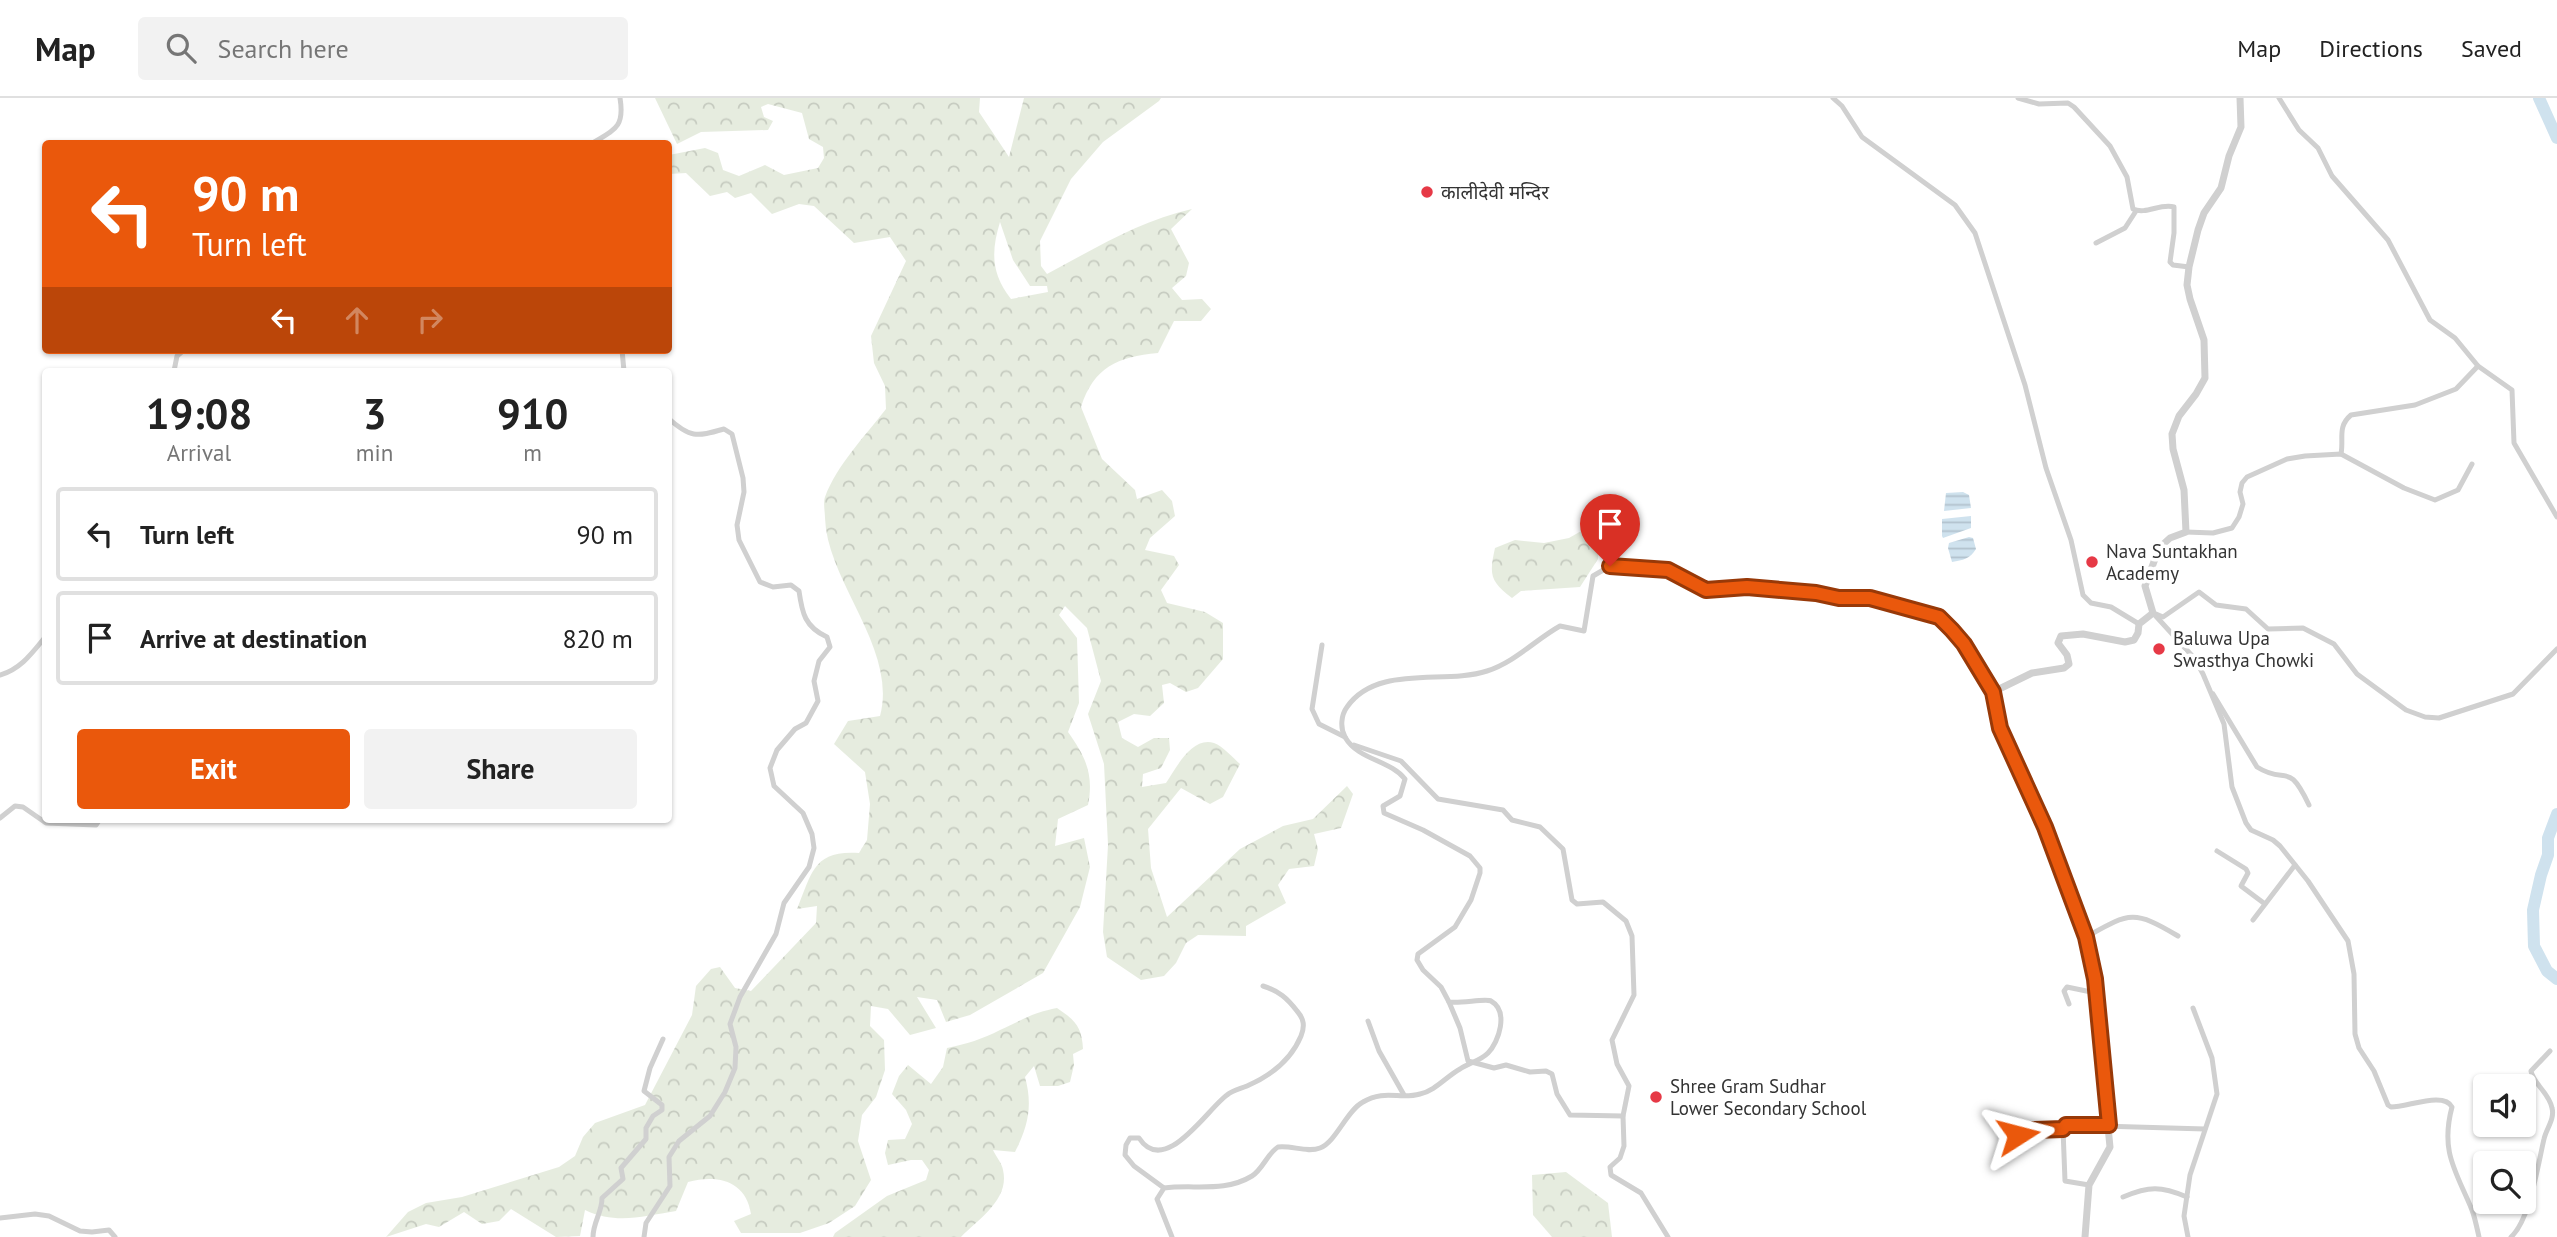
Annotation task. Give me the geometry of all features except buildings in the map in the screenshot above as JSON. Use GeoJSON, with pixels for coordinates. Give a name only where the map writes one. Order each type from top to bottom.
{"type":"FeatureCollection","features":[{"type":"Feature","properties":{"kind":"street"},"geometry":{"type":"LineString","coordinates":[[598,140],[615,130],[623,115],[620,98]]}},
{"type":"Feature","properties":{"kind":"street"},"geometry":{"type":"LineString","coordinates":[[1833,98],[1842,106],[1862,137],[1955,205],[1975,233],[2025,385],[2046,468],[2071,540],[2083,595],[2091,603],[2111,607],[2139,624]]}},
{"type":"Feature","properties":{"kind":"street"},"geometry":{"type":"LineString","coordinates":[[2018,98],[2039,104],[2067,103],[2074,107],[2110,146],[2125,172],[2132,207],[2136,211]]}},
{"type":"Feature","properties":{"kind":"street"},"geometry":{"type":"LineString","coordinates":[[2186,532],[2184,490],[2173,449],[2172,434],[2179,416],[2205,378],[2204,340],[2187,285],[2189,267],[2204,213],[2221,188],[2228,156],[2241,127],[2240,98]]}},
{"type":"Feature","properties":{"kind":"street"},"geometry":{"type":"LineString","coordinates":[[2279,98],[2299,130],[2318,148],[2332,176],[2388,240],[2430,320],[2455,338],[2478,366],[2512,390],[2514,443],[2557,517]]}},
{"type":"Feature","properties":{"kind":"street"},"geometry":{"type":"LineString","coordinates":[[2096,243],[2122,230],[2136,211],[2166,205],[2174,207],[2170,262],[2173,265],[2189,267]]}},
{"type":"Feature","properties":{"kind":"street"},"geometry":{"type":"LineString","coordinates":[[2341,454],[2341,429],[2344,421],[2351,415],[2415,405],[2456,390],[2478,366]]}},
{"type":"Feature","properties":{"kind":"street"},"geometry":{"type":"LineString","coordinates":[[644,1237],[646,1223],[670,1186],[669,1157],[679,1141],[710,1116],[725,1092],[735,1068],[736,1047],[730,1024],[740,997],[776,934],[784,903],[810,865],[814,848],[803,813],[774,786],[770,768],[777,750],[795,729],[806,723],[818,701],[814,681],[820,661],[830,647],[827,637],[813,631],[805,618],[799,591],[791,585],[773,587],[760,582],[739,540],[737,525],[744,492],[732,435],[724,429],[696,436],[683,431],[672,421]]}},
{"type":"Feature","properties":{"kind":"street"},"geometry":{"type":"LineString","coordinates":[[2472,464],[2458,490],[2435,500],[2404,488],[2341,454],[2296,457],[2263,468],[2242,483],[2240,492],[2243,504],[2232,528],[2213,533],[2186,532],[2170,538],[2159,548],[2145,586],[2153,613],[2195,659],[2224,724],[2232,787],[2246,823],[2251,831],[2273,840],[2295,865],[2348,941],[2354,974],[2355,1034],[2358,1048],[2374,1072],[2388,1105],[2405,1106],[2437,1098],[2450,1103],[2452,1107],[2446,1139],[2448,1150],[2480,1237]]}},
{"type":"Feature","properties":{"kind":"street"},"geometry":{"type":"LineString","coordinates":[[1623,1116],[1570,1115],[1557,1094],[1552,1074],[1546,1071],[1530,1072],[1506,1065],[1494,1069],[1468,1061],[1460,1028],[1449,1002],[1441,987],[1423,970],[1417,960],[1418,954],[1455,927],[1471,900],[1480,868],[1470,856],[1423,830],[1384,813],[1383,806],[1400,796],[1405,779],[1400,772],[1367,757],[1351,744],[1341,726],[1343,711],[1358,692],[1367,688],[1412,678],[1442,678],[1486,672],[1514,659],[1539,638],[1560,626],[1584,631],[1593,576],[1610,566],[1668,570],[1706,590],[1747,587],[1816,593],[1839,598],[1870,598],[1939,617],[1964,644],[1993,692],[2000,728],[2045,827],[2086,937],[2096,993],[2110,1147],[2089,1185],[2085,1237]]}},
{"type":"Feature","properties":{"kind":"street"},"geometry":{"type":"LineString","coordinates":[[2153,613],[2163,617],[2199,592],[2216,605],[2246,609],[2268,629],[2303,628],[2334,644],[2357,674],[2406,710],[2425,717],[2440,718],[2513,695],[2557,649]]}},
{"type":"Feature","properties":{"kind":"street"},"geometry":{"type":"LineString","coordinates":[[1993,692],[2032,673],[2064,668],[2069,664],[2067,655],[2058,643],[2061,636],[2083,634],[2125,642],[2134,640],[2139,624],[2153,613]]}},
{"type":"Feature","properties":{"kind":"street"},"geometry":{"type":"LineString","coordinates":[[0,675],[13,671],[42,641]]}},
{"type":"Feature","properties":{"kind":"street"},"geometry":{"type":"LineString","coordinates":[[1322,645],[1312,709],[1319,724],[1345,737]]}},
{"type":"Feature","properties":{"kind":"street"},"geometry":{"type":"LineString","coordinates":[[2208,689],[2218,699],[2256,767],[2264,772],[2287,774],[2296,780],[2309,805]]}},
{"type":"Feature","properties":{"kind":"street"},"geometry":{"type":"LineString","coordinates":[[1351,744],[1401,761],[1438,799],[1503,810],[1511,820],[1540,827],[1563,849],[1572,900],[1577,904],[1603,902],[1626,921],[1632,936],[1634,995],[1612,1040],[1617,1064],[1629,1086],[1623,1116],[1624,1146],[1620,1158],[1610,1167],[1611,1175],[1641,1193],[1668,1237]]}},
{"type":"Feature","properties":{"kind":"street"},"geometry":{"type":"LineString","coordinates":[[0,818],[15,806],[23,807],[42,820]]}},
{"type":"Feature","properties":{"kind":"street"},"geometry":{"type":"LineString","coordinates":[[46,823],[97,823]]}},
{"type":"Feature","properties":{"kind":"street"},"geometry":{"type":"LineString","coordinates":[[2217,851],[2246,869],[2248,873],[2241,886],[2265,904]]}},
{"type":"Feature","properties":{"kind":"street"},"geometry":{"type":"LineString","coordinates":[[2253,920],[2295,865]]}},
{"type":"Feature","properties":{"kind":"street"},"geometry":{"type":"LineString","coordinates":[[2086,937],[2113,921],[2130,916],[2159,925],[2178,936]]}},
{"type":"Feature","properties":{"kind":"street"},"geometry":{"type":"LineString","coordinates":[[1263,986],[1285,996],[1302,1017],[1304,1028],[1298,1043],[1289,1057],[1268,1075],[1224,1096],[1180,1142],[1156,1149],[1143,1144],[1139,1138],[1130,1138],[1125,1155],[1134,1166],[1164,1188],[1218,1188],[1246,1179],[1259,1169],[1278,1147],[1322,1147],[1361,1102],[1387,1094],[1423,1094],[1475,1062],[1490,1050],[1501,1027],[1499,1011],[1488,999],[1460,1004],[1449,1002]]}},
{"type":"Feature","properties":{"kind":"street"},"geometry":{"type":"LineString","coordinates":[[2068,1004],[2064,991],[2067,987],[2096,993]]}},
{"type":"Feature","properties":{"kind":"street"},"geometry":{"type":"LineString","coordinates":[[2188,1237],[2184,1222],[2190,1175],[2216,1100],[2217,1088],[2208,1045],[2193,1008]]}},
{"type":"Feature","properties":{"kind":"street"},"geometry":{"type":"LineString","coordinates":[[1368,1021],[1379,1051],[1404,1096]]}},
{"type":"Feature","properties":{"kind":"street"},"geometry":{"type":"LineString","coordinates":[[593,1237],[594,1224],[602,1213],[602,1198],[623,1179],[621,1168],[646,1139],[646,1128],[653,1116],[662,1110],[662,1105],[644,1091],[650,1068],[663,1039]]}},
{"type":"Feature","properties":{"kind":"street"},"geometry":{"type":"LineString","coordinates":[[2511,1237],[2522,1221],[2539,1173],[2544,1136],[2552,1118],[2553,1110],[2546,1090],[2536,1081],[2531,1071],[2550,1051]]}},
{"type":"Feature","properties":{"kind":"street"},"geometry":{"type":"LineString","coordinates":[[2018,1135],[2035,1130],[2063,1129],[2066,1125],[2205,1129]]}},
{"type":"Feature","properties":{"kind":"street"},"geometry":{"type":"LineString","coordinates":[[2063,1129],[2064,1181],[2089,1185]]}},
{"type":"Feature","properties":{"kind":"street"},"geometry":{"type":"LineString","coordinates":[[1164,1188],[1157,1199],[1172,1237]]}},
{"type":"Feature","properties":{"kind":"street"},"geometry":{"type":"LineString","coordinates":[[2123,1197],[2155,1188],[2169,1189],[2187,1197]]}},
{"type":"Feature","properties":{"kind":"street"},"geometry":{"type":"LineString","coordinates":[[0,1218],[35,1214],[48,1216],[80,1231],[109,1230],[115,1237]]}},
{"type":"Feature","properties":{"kind":"green space"},"geometry":{"type":"Polygon","coordinates":[[[655,98],[980,98],[979,112],[1009,157],[1024,98],[1161,98],[1103,142],[1071,179],[1040,241],[1041,266],[1047,274],[1136,228],[1192,209],[1171,229],[1189,263],[1186,276],[1172,288],[1182,300],[1202,299],[1211,309],[1201,321],[1174,321],[1158,353],[1130,358],[1109,366],[1093,382],[1081,407],[1102,459],[1135,490],[1137,499],[1162,490],[1172,501],[1175,516],[1150,538],[1145,550],[1174,556],[1179,565],[1161,590],[1167,603],[1205,612],[1223,623],[1223,659],[1198,688],[1186,692],[1170,683],[1162,685],[1164,703],[1150,716],[1134,714],[1118,722],[1122,738],[1138,747],[1154,738],[1169,738],[1170,750],[1161,768],[1143,774],[1142,787],[1166,783],[1185,755],[1206,742],[1221,747],[1240,764],[1223,797],[1210,804],[1181,788],[1148,829],[1151,868],[1167,917],[1240,849],[1283,826],[1313,819],[1347,786],[1353,794],[1341,828],[1314,834],[1318,849],[1314,866],[1289,869],[1278,885],[1286,903],[1246,926],[1246,936],[1198,935],[1186,943],[1176,963],[1164,976],[1141,980],[1107,957],[1103,932],[1108,845],[1104,764],[1088,714],[1101,681],[1087,628],[1065,606],[1059,615],[1077,638],[1079,703],[1068,732],[1087,767],[1090,794],[1088,805],[1058,819],[1055,846],[1084,838],[1090,867],[1080,907],[1043,973],[970,1015],[946,1022],[937,1000],[917,997],[936,1028],[910,1035],[888,1009],[871,1006],[870,1026],[884,1040],[885,1070],[876,1097],[862,1115],[858,1141],[871,1180],[855,1206],[829,1223],[800,1233],[741,1233],[734,1221],[751,1214],[743,1194],[729,1183],[710,1179],[688,1182],[676,1211],[619,1218],[597,1215],[585,1210],[580,1236],[556,1237],[511,1209],[499,1221],[482,1224],[464,1212],[439,1227],[426,1224],[386,1237],[408,1212],[426,1203],[462,1197],[559,1167],[575,1156],[583,1137],[595,1123],[645,1105],[692,1015],[696,986],[711,969],[720,967],[735,988],[751,991],[816,923],[817,906],[797,909],[816,866],[832,855],[859,853],[867,840],[870,804],[865,772],[834,744],[848,721],[880,716],[883,691],[871,641],[837,567],[829,542],[824,502],[830,485],[844,462],[886,409],[885,386],[874,363],[871,336],[906,261],[890,237],[854,243],[814,206],[799,204],[772,214],[751,193],[735,198],[727,192],[710,196],[686,173],[672,174],[672,154],[705,148],[718,153],[723,170],[739,176],[765,165],[784,175],[818,168],[824,158],[823,147],[809,139],[802,113],[768,104],[761,107],[764,117],[773,121],[768,130],[701,132],[677,144],[655,98]],[[1000,222],[994,253],[996,271],[1004,289],[1011,299],[1048,292],[1047,286],[1030,286],[1013,260],[1000,222]]]}},
{"type":"Feature","properties":{"kind":"green space"},"geometry":{"type":"Polygon","coordinates":[[[1599,505],[1606,509],[1616,527],[1614,534],[1599,540],[1598,559],[1580,587],[1521,591],[1512,598],[1495,582],[1492,565],[1495,548],[1515,540],[1544,543],[1569,538],[1583,530],[1599,505]]]}},
{"type":"Feature","properties":{"kind":"green space"},"geometry":{"type":"Polygon","coordinates":[[[1057,1008],[1076,1025],[1083,1049],[1073,1054],[1074,1065],[1070,1082],[1058,1086],[1040,1086],[1034,1066],[1025,1077],[1029,1097],[1026,1124],[1015,1152],[993,1150],[1002,1167],[1004,1180],[998,1199],[984,1216],[961,1237],[833,1237],[887,1196],[926,1180],[929,1170],[922,1160],[888,1165],[885,1153],[888,1140],[905,1139],[912,1124],[906,1110],[892,1094],[899,1076],[908,1065],[931,1084],[943,1067],[947,1048],[981,1039],[1034,1015],[1057,1008]]]}},
{"type":"Feature","properties":{"kind":"green space"},"geometry":{"type":"Polygon","coordinates":[[[1566,1172],[1608,1203],[1612,1237],[1552,1237],[1533,1215],[1532,1175],[1566,1172]]]}},
{"type":"Feature","properties":{"kind":"water"},"geometry":{"type":"Polygon","coordinates":[[[1963,492],[1969,495],[1971,508],[1944,511],[1946,493],[1963,492]]]}},
{"type":"Feature","properties":{"kind":"water"},"geometry":{"type":"Polygon","coordinates":[[[1971,516],[1971,528],[1943,538],[1942,519],[1971,516]]]}},
{"type":"Feature","properties":{"kind":"water"},"geometry":{"type":"Polygon","coordinates":[[[1973,538],[1976,549],[1966,559],[1952,562],[1949,543],[1973,538]]]}},
{"type":"Feature","properties":{"kind":"waterway"},"geometry":{"type":"LineString","coordinates":[[2539,98],[2557,138]]}},
{"type":"Feature","properties":{"kind":"waterway"},"geometry":{"type":"LineString","coordinates":[[2557,814],[2548,838],[2548,855],[2533,910],[2534,946],[2547,971],[2557,979]]}},
{"type":"Feature","properties":{"kind":"place","name":"कालीदेवी मन्दिर"},"geometry":{"type":"Point","coordinates":[1427,192]}},
{"type":"Feature","properties":{"kind":"place","name":"Nava Suntakhan Academy"},"geometry":{"type":"Point","coordinates":[2092,562]}},
{"type":"Feature","properties":{"kind":"place","name":"Baluwa Upa Swasthya Chowki"},"geometry":{"type":"Point","coordinates":[2159,649]}},
{"type":"Feature","properties":{"kind":"place","name":"Shree Gram Sudhar Lower Secondary School"},"geometry":{"type":"Point","coordinates":[1656,1097]}},
{"type":"Feature","properties":{"kind":"route"},"geometry":{"type":"LineString","coordinates":[[1610,566],[1668,570],[1706,590],[1747,587],[1816,593],[1839,598],[1870,598],[1939,617],[1964,644],[1993,692],[2000,728],[2045,827],[2086,937],[2095,979],[2109,1125],[2066,1125],[2063,1129],[2035,1130],[2018,1135]]}}]}
